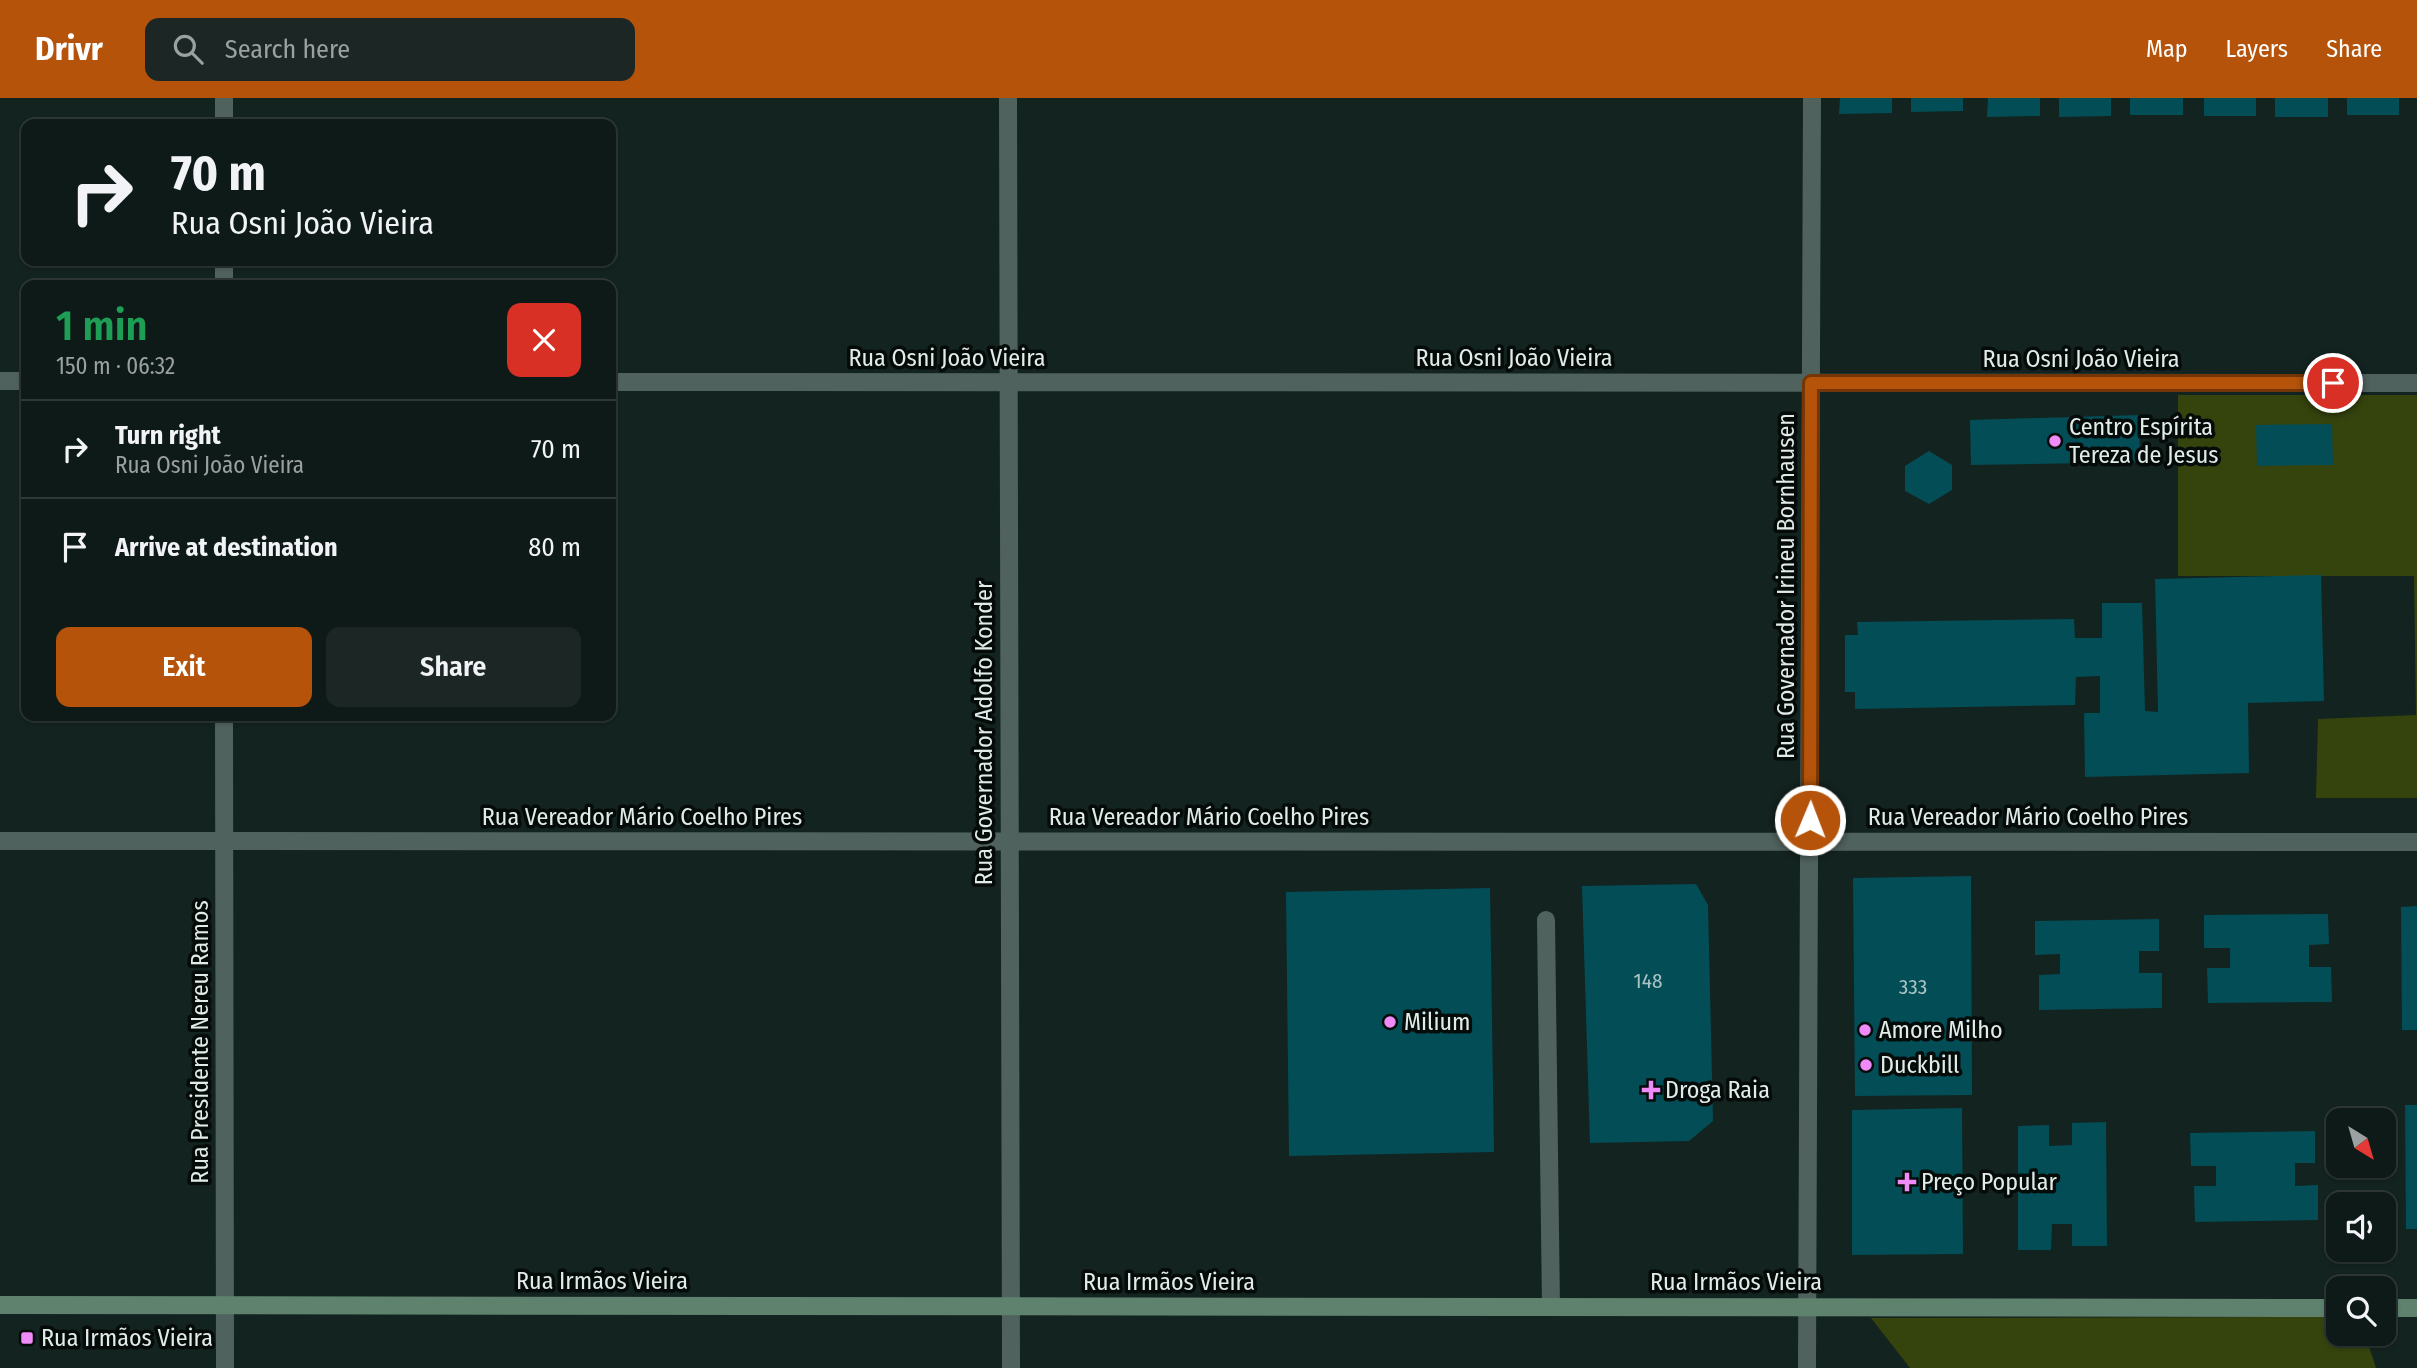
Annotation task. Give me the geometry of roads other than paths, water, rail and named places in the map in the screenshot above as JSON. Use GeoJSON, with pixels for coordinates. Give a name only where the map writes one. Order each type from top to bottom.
{"type":"FeatureCollection","features":[{"type":"Feature","properties":{"kind":"main road","name":"Rua Irmãos Vieira"},"geometry":{"type":"LineString","coordinates":[[0,1305],[2326,1308]]}},
{"type":"Feature","properties":{"kind":"main road"},"geometry":{"type":"LineString","coordinates":[[2396,1308],[2417,1308]]}},
{"type":"Feature","properties":{"kind":"street"},"geometry":{"type":"LineString","coordinates":[[224,98],[224,119]]}},
{"type":"Feature","properties":{"kind":"street","name":"Rua Governador Adolfo Konder"},"geometry":{"type":"LineString","coordinates":[[1008,98],[1011,1368]]}},
{"type":"Feature","properties":{"kind":"street","name":"Rua Governador Irineu Bornhausen"},"geometry":{"type":"LineString","coordinates":[[1807,1368],[1812,98]]}},
{"type":"Feature","properties":{"kind":"street"},"geometry":{"type":"LineString","coordinates":[[0,381],[21,381]]}},
{"type":"Feature","properties":{"kind":"street","name":"Rua Osni João Vieira"},"geometry":{"type":"LineString","coordinates":[[616,382],[2417,383]]}},
{"type":"Feature","properties":{"kind":"street","name":"Rua Presidente Nereu Ramos"},"geometry":{"type":"LineString","coordinates":[[224,721],[225,1368]]}},
{"type":"Feature","properties":{"kind":"street","name":"Rua Vereador Mário Coelho Pires"},"geometry":{"type":"LineString","coordinates":[[0,841],[2417,842]]}},
{"type":"Feature","properties":{"kind":"street"},"geometry":{"type":"LineString","coordinates":[[1546,920],[1551,1307]]}},
{"type":"Feature","properties":{"kind":"place","name":"Centro Espírita Tereza de Jesus"},"geometry":{"type":"Point","coordinates":[2055,441]}},
{"type":"Feature","properties":{"kind":"place","name":"Milium"},"geometry":{"type":"Point","coordinates":[1390,1022]}},
{"type":"Feature","properties":{"kind":"place","name":"Amore Milho"},"geometry":{"type":"Point","coordinates":[1865,1030]}},
{"type":"Feature","properties":{"kind":"place","name":"Duckbill"},"geometry":{"type":"Point","coordinates":[1866,1065]}},
{"type":"Feature","properties":{"kind":"place","name":"Droga Raia"},"geometry":{"type":"Point","coordinates":[1651,1090]}},
{"type":"Feature","properties":{"kind":"place","name":"Preço Popular"},"geometry":{"type":"Point","coordinates":[1907,1182]}},
{"type":"Feature","properties":{"kind":"place","name":"Rua Irmãos Vieira"},"geometry":{"type":"Point","coordinates":[27,1338]}}]}
